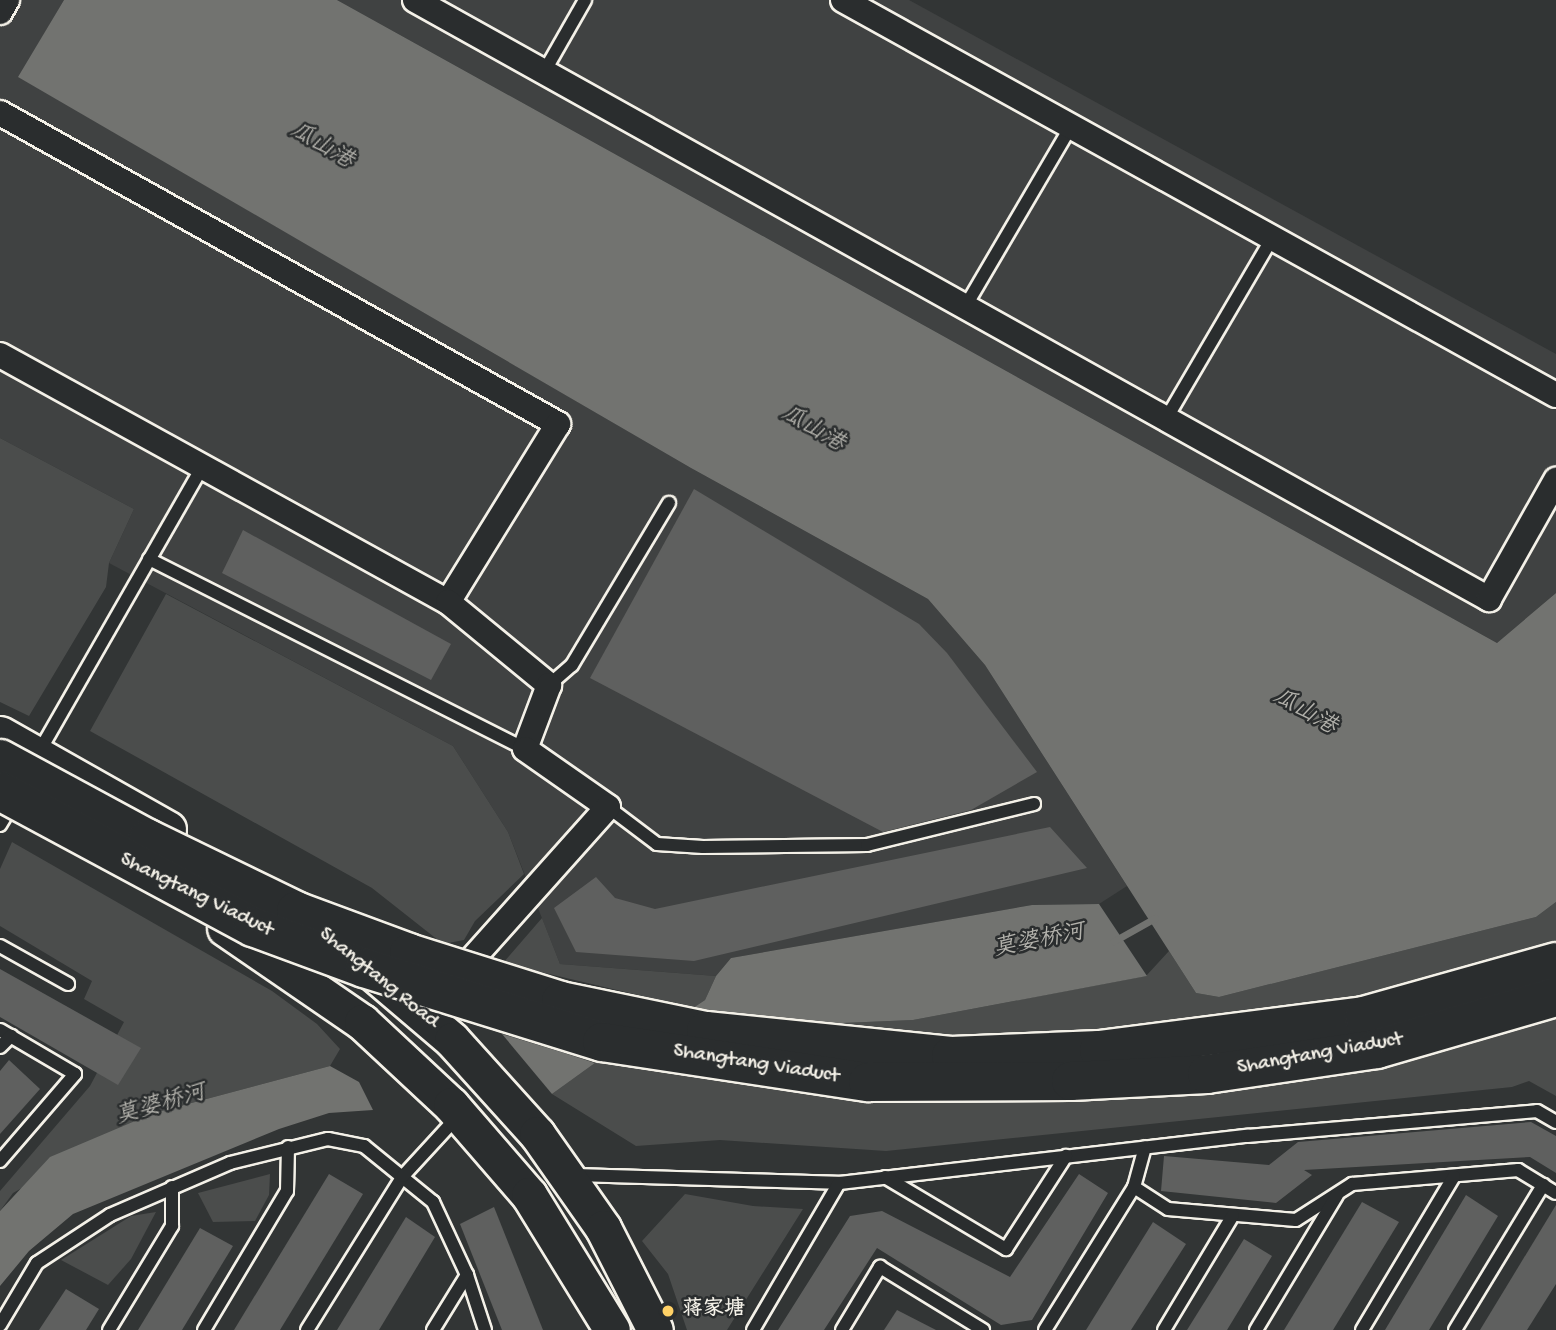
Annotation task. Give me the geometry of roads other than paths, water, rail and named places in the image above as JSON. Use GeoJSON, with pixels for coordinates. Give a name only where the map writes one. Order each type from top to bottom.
{"type":"FeatureCollection","features":[{"type":"Feature","properties":{"kind":"highway","name":"Shangtang Viaduct"},"geometry":{"type":"LineString","coordinates":[[0,760],[148,839],[309,916],[409,953],[561,1001],[706,1031],[951,1056],[1099,1050],[1364,1016],[1556,962]]}},
{"type":"Feature","properties":{"kind":"highway","name":"Shangtang Viaduct"},"geometry":{"type":"LineString","coordinates":[[3,805],[253,927],[439,994],[602,1042],[868,1082],[1071,1081],[1207,1074],[1377,1049],[1556,997]]}},
{"type":"Feature","properties":{"kind":"main road","name":"Shangtang Road"},"geometry":{"type":"LineString","coordinates":[[0,734],[184,838],[339,944],[452,1040],[520,1115],[566,1175],[603,1228],[655,1330]]}},
{"type":"Feature","properties":{"kind":"main road","name":"Shangtang Road"},"geometry":{"type":"LineString","coordinates":[[3,805],[254,945],[362,1022],[459,1115],[529,1195],[612,1330]]}},
{"type":"Feature","properties":{"kind":"street"},"geometry":{"type":"LineString","coordinates":[[0,12],[7,0]]}},
{"type":"Feature","properties":{"kind":"street"},"geometry":{"type":"LineString","coordinates":[[415,0],[1489,599],[1556,480]]}},
{"type":"Feature","properties":{"kind":"street"},"geometry":{"type":"LineString","coordinates":[[842,0],[1556,395]]}},
{"type":"Feature","properties":{"kind":"street"},"geometry":{"type":"LineString","coordinates":[[0,113],[558,424],[448,602]]}},
{"type":"Feature","properties":{"kind":"street"},"geometry":{"type":"LineString","coordinates":[[0,355],[448,602],[548,685],[525,749],[608,807],[422,1015]]}},
{"type":"Feature","properties":{"kind":"lane"},"geometry":{"type":"LineString","coordinates":[[544,72],[585,0]]}},
{"type":"Feature","properties":{"kind":"lane"},"geometry":{"type":"LineString","coordinates":[[965,307],[1071,127]]}},
{"type":"Feature","properties":{"kind":"lane"},"geometry":{"type":"LineString","coordinates":[[1166,419],[1272,238]]}},
{"type":"Feature","properties":{"kind":"lane"},"geometry":{"type":"LineString","coordinates":[[38,755],[202,467]]}},
{"type":"Feature","properties":{"kind":"lane"},"geometry":{"type":"LineString","coordinates":[[548,685],[572,664],[669,503]]}},
{"type":"Feature","properties":{"kind":"lane"},"geometry":{"type":"LineString","coordinates":[[149,559],[525,749]]}},
{"type":"Feature","properties":{"kind":"lane"},"geometry":{"type":"LineString","coordinates":[[608,807],[657,844],[703,847],[867,845],[1034,804]]}},
{"type":"Feature","properties":{"kind":"lane"},"geometry":{"type":"LineString","coordinates":[[0,946],[68,984]]}},
{"type":"Feature","properties":{"kind":"lane"},"geometry":{"type":"LineString","coordinates":[[0,1047],[5,1033],[75,1074],[0,1161]]}},
{"type":"Feature","properties":{"kind":"lane"},"geometry":{"type":"LineString","coordinates":[[566,1175],[839,1183],[1145,1147],[1537,1111],[1556,1122]]}},
{"type":"Feature","properties":{"kind":"lane"},"geometry":{"type":"LineString","coordinates":[[307,1330],[403,1176],[459,1115]]}},
{"type":"Feature","properties":{"kind":"lane"},"geometry":{"type":"LineString","coordinates":[[0,1325],[37,1262],[110,1215],[230,1163],[328,1139],[365,1146],[433,1202],[467,1275],[485,1330]]}},
{"type":"Feature","properties":{"kind":"lane"},"geometry":{"type":"LineString","coordinates":[[204,1330],[287,1191],[288,1147]]}},
{"type":"Feature","properties":{"kind":"lane"},"geometry":{"type":"LineString","coordinates":[[1045,1330],[1135,1187],[1145,1147]]}},
{"type":"Feature","properties":{"kind":"lane"},"geometry":{"type":"LineString","coordinates":[[885,1177],[1006,1249],[1066,1156]]}},
{"type":"Feature","properties":{"kind":"lane"},"geometry":{"type":"LineString","coordinates":[[1135,1187],[1168,1209],[1297,1220],[1340,1188],[1454,1176],[1518,1170],[1556,1193]]}},
{"type":"Feature","properties":{"kind":"lane"},"geometry":{"type":"LineString","coordinates":[[1362,1330],[1454,1176]]}},
{"type":"Feature","properties":{"kind":"lane"},"geometry":{"type":"LineString","coordinates":[[753,1330],[839,1183]]}},
{"type":"Feature","properties":{"kind":"lane"},"geometry":{"type":"LineString","coordinates":[[1455,1330],[1543,1185]]}},
{"type":"Feature","properties":{"kind":"lane"},"geometry":{"type":"LineString","coordinates":[[109,1330],[172,1226],[172,1187]]}},
{"type":"Feature","properties":{"kind":"lane"},"geometry":{"type":"LineString","coordinates":[[1256,1330],[1340,1188]]}},
{"type":"Feature","properties":{"kind":"lane"},"geometry":{"type":"LineString","coordinates":[[1164,1330],[1233,1215]]}},
{"type":"Feature","properties":{"kind":"lane"},"geometry":{"type":"LineString","coordinates":[[842,1330],[880,1268],[983,1330]]}},
{"type":"Feature","properties":{"kind":"lane"},"geometry":{"type":"LineString","coordinates":[[433,1330],[467,1275]]}},
{"type":"Feature","properties":{"kind":"water","name":"瓜山港"},"geometry":{"type":"Polygon","coordinates":[[[64,0],[337,0],[1497,643],[1556,593],[1556,902],[1536,917],[1219,997],[1196,993],[985,665],[928,599],[691,468],[18,77],[64,0]]]}},
{"type":"Feature","properties":{"kind":"water"},"geometry":{"type":"Polygon","coordinates":[[[1099,904],[1147,976],[913,1020],[819,1024],[693,1008],[705,1000],[716,976],[731,958],[1032,905],[1099,904]]]}},
{"type":"Feature","properties":{"kind":"water"},"geometry":{"type":"Polygon","coordinates":[[[502,1034],[561,1052],[595,1063],[552,1094],[502,1034]]]}},
{"type":"Feature","properties":{"kind":"water"},"geometry":{"type":"Polygon","coordinates":[[[330,1066],[359,1082],[373,1110],[329,1113],[279,1129],[73,1214],[29,1251],[0,1286],[0,1211],[50,1157],[154,1113],[330,1066]]]}},
{"type":"Feature","properties":{"kind":"waterway","name":"莫婆桥河"},"geometry":{"type":"LineString","coordinates":[[1114,941],[1155,918]]}},
{"type":"Feature","properties":{"kind":"place","name":"蒋家塘"},"geometry":{"type":"Point","coordinates":[668,1311]}}]}
